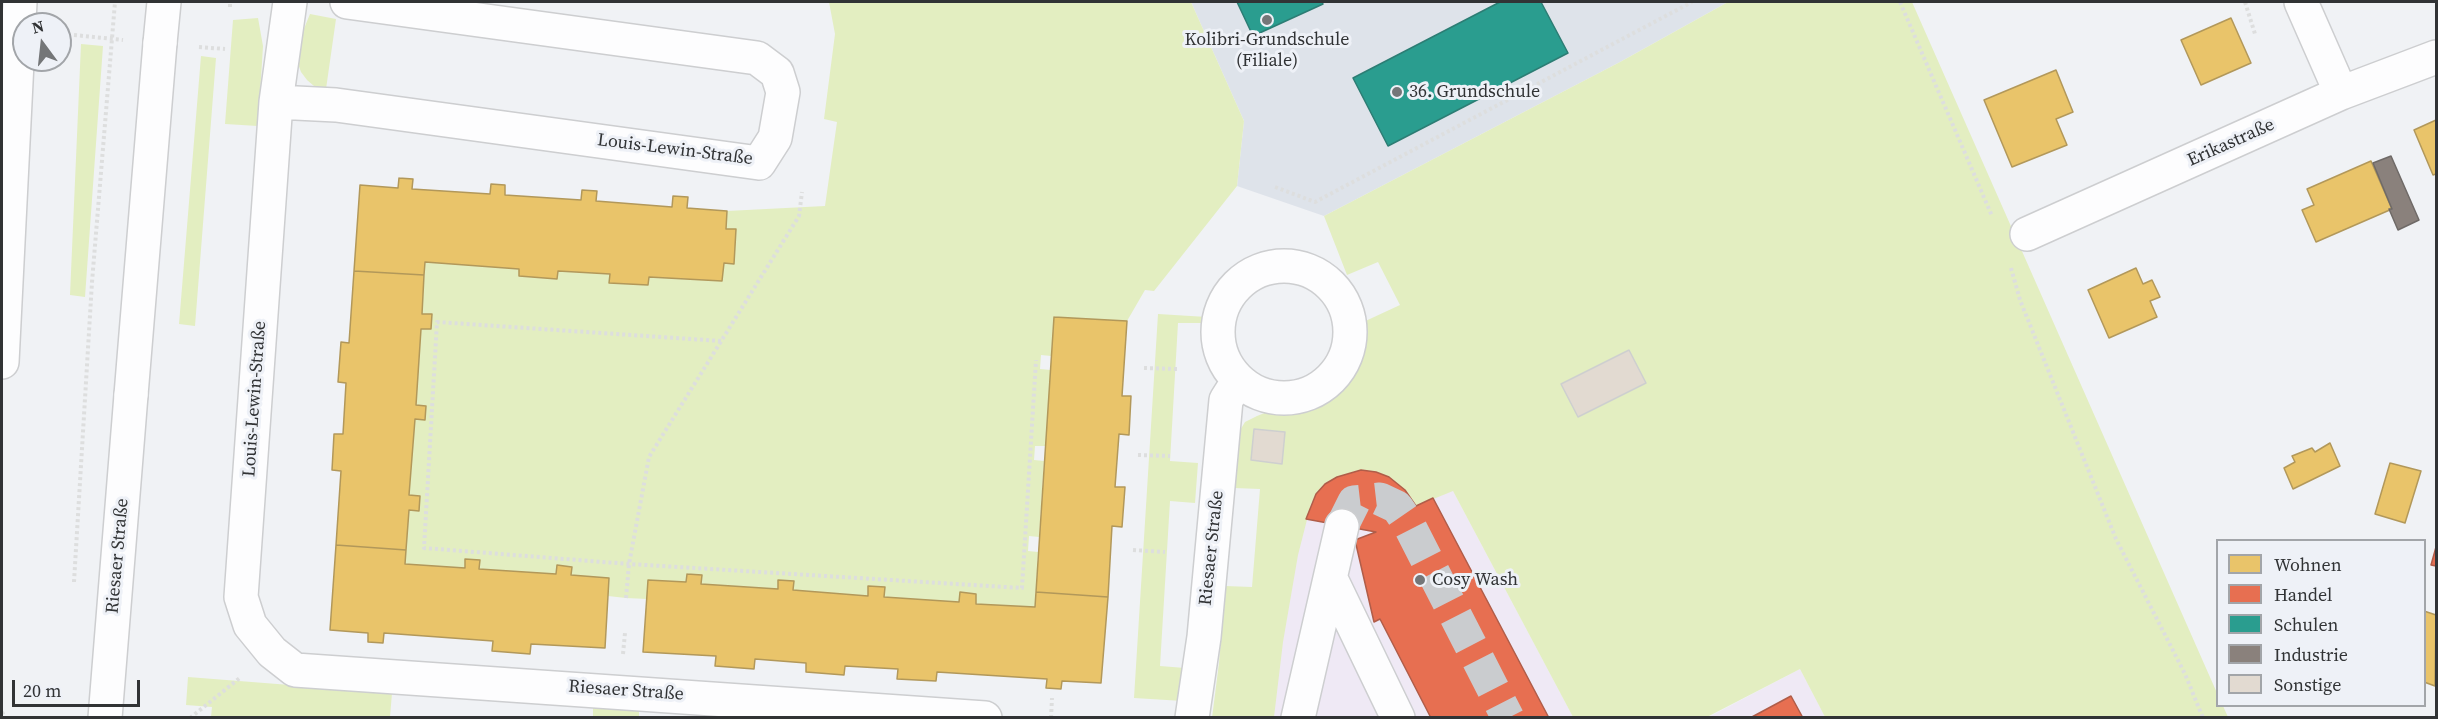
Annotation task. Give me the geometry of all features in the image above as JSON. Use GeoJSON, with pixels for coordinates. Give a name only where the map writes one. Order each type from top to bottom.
{"type":"FeatureCollection","features":[{"type":"Feature","properties":{"kind":"street"},"geometry":{"type":"LineString","coordinates":[[2,362],[20,2]]}},
{"type":"Feature","properties":{"kind":"street","name":"Riesaer Straße"},"geometry":{"type":"LineString","coordinates":[[105,717],[164,2]]}},
{"type":"Feature","properties":{"kind":"street","name":"Louis-Lewin-Straße"},"geometry":{"type":"LineString","coordinates":[[272,652],[250,625],[241,597],[276,102],[290,2]]}},
{"type":"Feature","properties":{"kind":"street","name":"Louis-Lewin-Straße"},"geometry":{"type":"LineString","coordinates":[[276,102],[336,105],[759,163],[775,138],[783,92],[777,73],[757,58],[347,2]]}},
{"type":"Feature","properties":{"kind":"street"},"geometry":{"type":"LineString","coordinates":[[2301,2],[2341,93]]}},
{"type":"Feature","properties":{"kind":"street","name":"Erikastraße"},"geometry":{"type":"LineString","coordinates":[[2027,234],[2341,93],[2436,57]]}},
{"type":"Feature","properties":{"kind":"street"},"geometry":{"type":"LineString","coordinates":[[1284,265],[1303,268],[1321,277],[1336,291],[1346,308],[1350,327],[1349,347],[1341,365],[1329,381],[1312,392],[1293,398],[1273,398],[1254,392],[1238,381],[1226,365],[1218,346],[1217,326],[1222,307],[1232,290],[1246,277],[1264,268],[1284,265]]}},
{"type":"Feature","properties":{"kind":"street","name":"Riesaer Straße"},"geometry":{"type":"LineString","coordinates":[[1192,717],[1204,637],[1226,400],[1238,381]]}},
{"type":"Feature","properties":{"kind":"street"},"geometry":{"type":"LineString","coordinates":[[1298,717],[1332,579],[1342,526]]}},
{"type":"Feature","properties":{"kind":"street"},"geometry":{"type":"LineString","coordinates":[[1332,579],[1398,717]]}},
{"type":"Feature","properties":{"kind":"street","name":"Riesaer Straße"},"geometry":{"type":"LineString","coordinates":[[272,652],[295,670],[986,717]]}},
{"type":"Feature","properties":{"kind":"path"},"geometry":{"type":"LineString","coordinates":[[74,589],[92,282],[115,2]]}},
{"type":"Feature","properties":{"kind":"path"},"geometry":{"type":"LineString","coordinates":[[1275,187],[1315,202],[1692,2]]}},
{"type":"Feature","properties":{"kind":"path"},"geometry":{"type":"LineString","coordinates":[[1899,2],[1995,223]]}},
{"type":"Feature","properties":{"kind":"path"},"geometry":{"type":"LineString","coordinates":[[2245,2],[2255,34]]}},
{"type":"Feature","properties":{"kind":"path"},"geometry":{"type":"LineString","coordinates":[[74,35],[105,38]]}},
{"type":"Feature","properties":{"kind":"path"},"geometry":{"type":"LineString","coordinates":[[202,47],[225,50]]}},
{"type":"Feature","properties":{"kind":"path"},"geometry":{"type":"LineString","coordinates":[[626,598],[629,564],[649,457],[799,216],[802,192]]}},
{"type":"Feature","properties":{"kind":"path"},"geometry":{"type":"LineString","coordinates":[[2011,267],[2020,300],[2116,539],[2185,674],[2203,717]]}},
{"type":"Feature","properties":{"kind":"path"},"geometry":{"type":"LineString","coordinates":[[721,341],[437,322],[424,548],[629,564],[1022,588],[1036,360]]}},
{"type":"Feature","properties":{"kind":"path"},"geometry":{"type":"LineString","coordinates":[[1144,368],[1177,369]]}},
{"type":"Feature","properties":{"kind":"path"},"geometry":{"type":"LineString","coordinates":[[1138,455],[1170,456]]}},
{"type":"Feature","properties":{"kind":"path"},"geometry":{"type":"LineString","coordinates":[[1133,550],[1165,552]]}},
{"type":"Feature","properties":{"kind":"path"},"geometry":{"type":"LineString","coordinates":[[190,717],[272,652]]}},
{"type":"Feature","properties":{"kind":"path"},"geometry":{"type":"LineString","coordinates":[[1051,717],[1052,698]]}},
{"type":"Feature","properties":{"kind":"path"},"geometry":{"type":"LineString","coordinates":[[2,712],[5,717]]}},
{"type":"Feature","properties":{"kind":"shaded area","name":"36. Grundschule"},"geometry":{"type":"Polygon","coordinates":[[[1191,2],[1728,2],[1620,62],[1324,216],[1237,186],[1244,121],[1191,2]]]}},
{"type":"Feature","properties":{"kind":"shaded area"},"geometry":{"type":"Polygon","coordinates":[[[1304,430],[1453,491],[1573,717],[1256,718],[1304,430]]]}},
{"type":"Feature","properties":{"kind":"shaded area"},"geometry":{"type":"Polygon","coordinates":[[[1800,669],[1825,717],[1707,718],[1800,669]]]}},
{"type":"Feature","properties":{"kind":"green space"},"geometry":{"type":"Polygon","coordinates":[[[829,2],[1191,2],[1244,121],[1237,186],[1154,291],[1145,290],[1127,321],[1054,317],[1051,356],[1041,355],[1040,369],[1051,370],[1046,446],[1035,446],[1034,460],[1044,461],[1039,537],[1029,536],[1028,551],[1038,552],[1035,607],[976,604],[976,594],[961,592],[959,602],[884,597],[885,587],[869,586],[868,596],[793,590],[793,581],[778,580],[778,589],[701,584],[702,575],[687,574],[686,582],[648,580],[647,599],[626,598],[608,596],[609,578],[571,575],[571,566],[557,566],[556,574],[479,569],[465,559],[465,568],[405,564],[409,510],[419,511],[420,496],[409,495],[415,419],[425,420],[425,406],[416,405],[421,329],[432,314],[422,314],[425,262],[519,269],[519,276],[557,279],[558,271],[610,274],[609,283],[648,285],[649,277],[722,281],[724,263],[736,229],[726,229],[727,211],[825,206],[837,122],[824,119],[835,34],[829,2]]]}},
{"type":"Feature","properties":{"kind":"green space"},"geometry":{"type":"Polygon","coordinates":[[[1728,2],[1912,2],[2216,691],[2216,707],[2223,707],[2228,717],[1825,717],[1800,669],[1707,717],[1573,717],[1453,491],[1416,506],[1405,490],[1389,477],[1361,470],[1326,483],[1311,504],[1298,555],[1283,642],[1274,717],[1212,718],[1225,586],[1252,587],[1260,489],[1234,488],[1239,432],[1245,422],[1257,416],[1290,408],[1323,394],[1338,381],[1354,357],[1361,341],[1359,324],[1400,305],[1378,262],[1347,275],[1324,216],[1620,62],[1728,2]]]}},
{"type":"Feature","properties":{"kind":"green space"},"geometry":{"type":"Polygon","coordinates":[[[310,14],[336,19],[326,89],[314,86],[307,80],[301,72],[294,53],[310,14]]]}},
{"type":"Feature","properties":{"kind":"green space"},"geometry":{"type":"Polygon","coordinates":[[[258,18],[263,46],[258,126],[225,124],[233,20],[258,18]]]}},
{"type":"Feature","properties":{"kind":"green space"},"geometry":{"type":"Polygon","coordinates":[[[81,44],[103,46],[85,297],[70,295],[81,44]]]}},
{"type":"Feature","properties":{"kind":"green space"},"geometry":{"type":"Polygon","coordinates":[[[201,56],[216,58],[195,326],[179,324],[201,56]]]}},
{"type":"Feature","properties":{"kind":"green space"},"geometry":{"type":"Polygon","coordinates":[[[1158,314],[1207,317],[1206,323],[1178,323],[1170,461],[1198,463],[1195,503],[1170,501],[1160,666],[1185,668],[1183,701],[1134,698],[1158,314]]]}},
{"type":"Feature","properties":{"kind":"green space"},"geometry":{"type":"Polygon","coordinates":[[[188,677],[392,693],[390,717],[211,717],[212,707],[186,705],[188,677]]]}},
{"type":"Feature","properties":{"kind":"green space"},"geometry":{"type":"Polygon","coordinates":[[[593,708],[639,711],[639,717],[593,717],[593,708]]]}},
{"type":"Feature","properties":{"kind":"building: Wohnen"},"geometry":{"type":"Polygon","coordinates":[[[2231,18],[2251,63],[2201,85],[2181,40],[2231,18]]]}},
{"type":"Feature","properties":{"kind":"building: Wohnen"},"geometry":{"type":"Polygon","coordinates":[[[2056,70],[2073,112],[2056,119],[2067,145],[2012,167],[1984,100],[2056,70]]]}},
{"type":"Feature","properties":{"kind":"building: Wohnen"},"geometry":{"type":"Polygon","coordinates":[[[2436,120],[2436,174],[2433,175],[2414,130],[2436,120]]]}},
{"type":"Feature","properties":{"kind":"building: Wohnen"},"geometry":{"type":"Polygon","coordinates":[[[2371,161],[2392,209],[2316,242],[2302,210],[2314,205],[2307,189],[2371,161]]]}},
{"type":"Feature","properties":{"kind":"building: Wohnen"},"geometry":{"type":"Polygon","coordinates":[[[399,178],[413,179],[412,189],[490,194],[491,184],[505,185],[505,195],[581,200],[582,190],[597,191],[596,201],[672,207],[673,196],[688,197],[687,208],[727,211],[726,229],[736,229],[734,264],[724,263],[722,281],[649,277],[648,285],[609,283],[610,274],[558,271],[557,279],[519,276],[519,269],[425,262],[424,275],[354,271],[360,185],[398,188],[399,178]]]}},
{"type":"Feature","properties":{"kind":"building: Wohnen"},"geometry":{"type":"Polygon","coordinates":[[[2136,268],[2143,284],[2152,280],[2160,297],[2150,301],[2157,317],[2109,338],[2088,290],[2136,268]]]}},
{"type":"Feature","properties":{"kind":"building: Wohnen"},"geometry":{"type":"Polygon","coordinates":[[[354,271],[424,275],[422,314],[432,314],[431,329],[421,329],[416,405],[426,406],[425,420],[415,419],[409,495],[420,496],[419,511],[409,510],[406,550],[336,545],[341,471],[332,470],[334,434],[343,434],[346,383],[338,382],[341,342],[349,343],[354,271]]]}},
{"type":"Feature","properties":{"kind":"building: Wohnen"},"geometry":{"type":"Polygon","coordinates":[[[1054,317],[1127,321],[1122,396],[1131,396],[1129,435],[1119,434],[1115,487],[1125,487],[1122,527],[1112,526],[1108,597],[1036,592],[1054,317]]]}},
{"type":"Feature","properties":{"kind":"building: Wohnen"},"geometry":{"type":"Polygon","coordinates":[[[2330,443],[2340,466],[2293,489],[2284,468],[2295,462],[2292,456],[2312,448],[2315,452],[2330,443]]]}},
{"type":"Feature","properties":{"kind":"building: Wohnen"},"geometry":{"type":"Polygon","coordinates":[[[2390,463],[2421,471],[2405,523],[2375,514],[2390,463]]]}},
{"type":"Feature","properties":{"kind":"building: Wohnen"},"geometry":{"type":"Polygon","coordinates":[[[336,545],[406,550],[405,564],[465,568],[465,559],[480,560],[479,569],[556,574],[557,565],[572,567],[571,575],[609,578],[605,648],[531,644],[530,654],[492,651],[493,641],[384,633],[383,643],[368,642],[368,633],[330,630],[336,545]]]}},
{"type":"Feature","properties":{"kind":"building: Wohnen"},"geometry":{"type":"Polygon","coordinates":[[[687,574],[702,575],[701,584],[778,589],[778,580],[794,581],[793,590],[868,596],[868,586],[885,587],[884,597],[959,602],[960,592],[976,594],[976,604],[1035,607],[1036,592],[1108,597],[1101,683],[1062,681],[1061,689],[1046,688],[1047,679],[937,672],[936,681],[897,679],[898,669],[845,666],[844,675],[806,672],[806,663],[755,659],[754,669],[715,666],[716,656],[643,652],[648,580],[686,582],[687,574]]]}},
{"type":"Feature","properties":{"kind":"building: Wohnen"},"geometry":{"type":"Polygon","coordinates":[[[2426,612],[2436,615],[2435,686],[2426,683],[2426,612]]]}},
{"type":"Feature","properties":{"kind":"building: Handel","name":"Cosy Wash"},"geometry":{"type":"Polygon","coordinates":[[[1361,470],[1389,477],[1405,490],[1416,506],[1433,498],[1549,718],[1431,718],[1380,619],[1374,622],[1355,540],[1376,532],[1306,519],[1316,494],[1325,484],[1337,477],[1361,470]]]}},
{"type":"Feature","properties":{"kind":"building: Handel"},"geometry":{"type":"Polygon","coordinates":[[[2436,547],[2436,566],[2431,565],[2436,547]]]}},
{"type":"Feature","properties":{"kind":"building: Handel"},"geometry":{"type":"Polygon","coordinates":[[[1791,696],[1803,718],[1750,718],[1791,696]]]}},
{"type":"Feature","properties":{"kind":"building: Schulen","name":"Kolibri-Grundschule (Filiale)"},"geometry":{"type":"Polygon","coordinates":[[[1237,2],[1322,2],[1323,4],[1253,36],[1237,2]]]}},
{"type":"Feature","properties":{"kind":"building: Schulen"},"geometry":{"type":"Polygon","coordinates":[[[1500,2],[1541,2],[1568,53],[1388,146],[1353,78],[1500,2]]]}},
{"type":"Feature","properties":{"kind":"building: Industrie"},"geometry":{"type":"Polygon","coordinates":[[[2391,156],[2419,220],[2398,230],[2373,163],[2391,156]]]}},
{"type":"Feature","properties":{"kind":"building: Sonstige"},"geometry":{"type":"Polygon","coordinates":[[[1629,350],[1646,383],[1578,417],[1561,384],[1629,350]]]}},
{"type":"Feature","properties":{"kind":"building: Sonstige"},"geometry":{"type":"Polygon","coordinates":[[[1254,429],[1285,432],[1282,464],[1251,460],[1254,429]]]}},
{"type":"Feature","properties":{"kind":"tunnel"},"geometry":{"type":"LineString","coordinates":[[1342,526],[1354,502],[1380,499],[1397,507],[1408,523],[1508,718]]}},
{"type":"Feature","properties":{"kind":"place","name":"Kolibri-Grundschule (Filiale)"},"geometry":{"type":"Point","coordinates":[1267,20]}},
{"type":"Feature","properties":{"kind":"place","name":"36. Grundschule"},"geometry":{"type":"Point","coordinates":[1397,92]}},
{"type":"Feature","properties":{"kind":"place","name":"Cosy Wash"},"geometry":{"type":"Point","coordinates":[1420,580]}}]}
